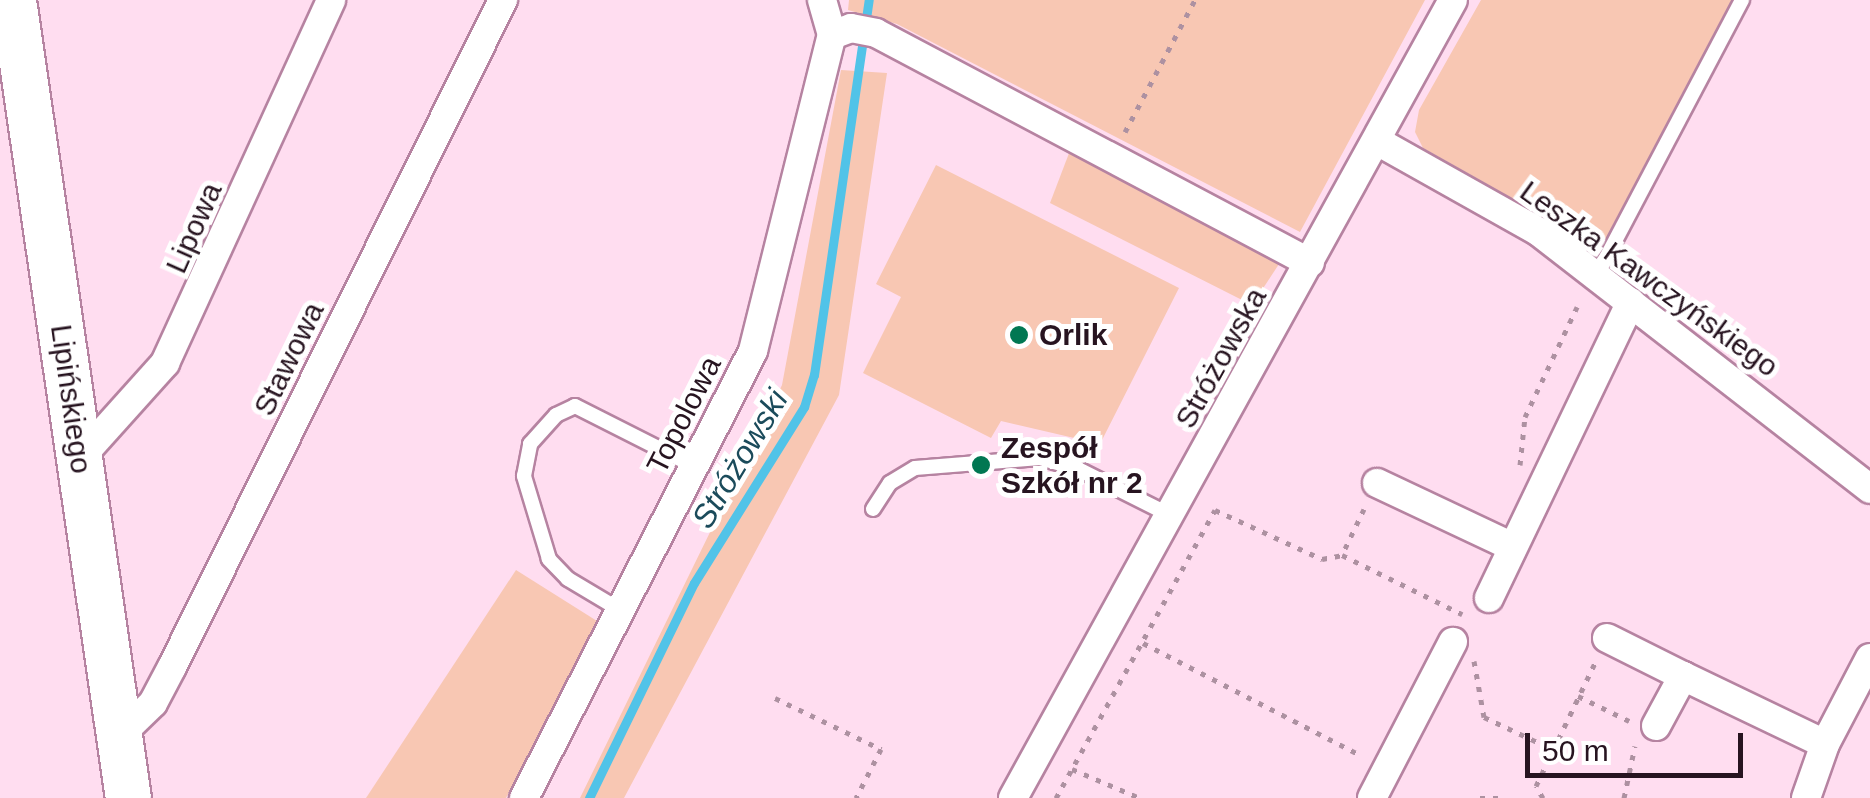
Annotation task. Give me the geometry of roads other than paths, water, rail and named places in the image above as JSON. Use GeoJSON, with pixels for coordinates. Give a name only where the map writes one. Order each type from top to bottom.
{"type":"FeatureCollection","features":[{"type":"Feature","properties":{"kind":"main road","name":"Lipińskiego"},"geometry":{"type":"LineString","coordinates":[[14,0],[128,798]]}},
{"type":"Feature","properties":{"kind":"street","name":"Lipowa"},"geometry":{"type":"LineString","coordinates":[[80,459],[164,363],[331,0]]}},
{"type":"Feature","properties":{"kind":"street","name":"Stawowa"},"geometry":{"type":"LineString","coordinates":[[119,736],[153,703],[172,667],[503,0]]}},
{"type":"Feature","properties":{"kind":"street","name":"Topolowa"},"geometry":{"type":"LineString","coordinates":[[524,798],[694,466],[766,311],[853,32],[822,0]]}},
{"type":"Feature","properties":{"kind":"street","name":"Stróżowska"},"geometry":{"type":"LineString","coordinates":[[1014,798],[1454,0]]}},
{"type":"Feature","properties":{"kind":"street"},"geometry":{"type":"LineString","coordinates":[[853,32],[1310,264]]}},
{"type":"Feature","properties":{"kind":"street","name":"Leszka Kawczyńskiego"},"geometry":{"type":"LineString","coordinates":[[1377,141],[1539,232],[1870,489]]}},
{"type":"Feature","properties":{"kind":"street"},"geometry":{"type":"LineString","coordinates":[[1488,598],[1631,302]]}},
{"type":"Feature","properties":{"kind":"street"},"geometry":{"type":"LineString","coordinates":[[1377,483],[1512,548]]}},
{"type":"Feature","properties":{"kind":"street"},"geometry":{"type":"LineString","coordinates":[[1607,638],[1825,744]]}},
{"type":"Feature","properties":{"kind":"street"},"geometry":{"type":"LineString","coordinates":[[1372,798],[1453,642]]}},
{"type":"Feature","properties":{"kind":"street"},"geometry":{"type":"LineString","coordinates":[[1806,798],[1825,744],[1870,658]]}},
{"type":"Feature","properties":{"kind":"street"},"geometry":{"type":"LineString","coordinates":[[1656,726],[1683,676]]}},
{"type":"Feature","properties":{"kind":"lane"},"geometry":{"type":"LineString","coordinates":[[1597,275],[1742,0]]}},
{"type":"Feature","properties":{"kind":"lane"},"geometry":{"type":"LineString","coordinates":[[620,610],[568,580],[549,559],[524,476],[530,444],[556,415],[574,406],[694,466]]}},
{"type":"Feature","properties":{"kind":"lane"},"geometry":{"type":"LineString","coordinates":[[874,510],[890,483],[915,468],[1040,458],[1078,469],[1171,516]]}},
{"type":"Feature","properties":{"kind":"waterway","name":"Stróżowski"},"geometry":{"type":"LineString","coordinates":[[589,798],[694,583],[804,407],[814,375],[869,0]]}},
{"type":"Feature","properties":{"kind":"place","name":"Orlik"},"geometry":{"type":"Point","coordinates":[1019,335]}},
{"type":"Feature","properties":{"kind":"place","name":"Zespół Szkół nr 2"},"geometry":{"type":"Point","coordinates":[981,465]}}]}
